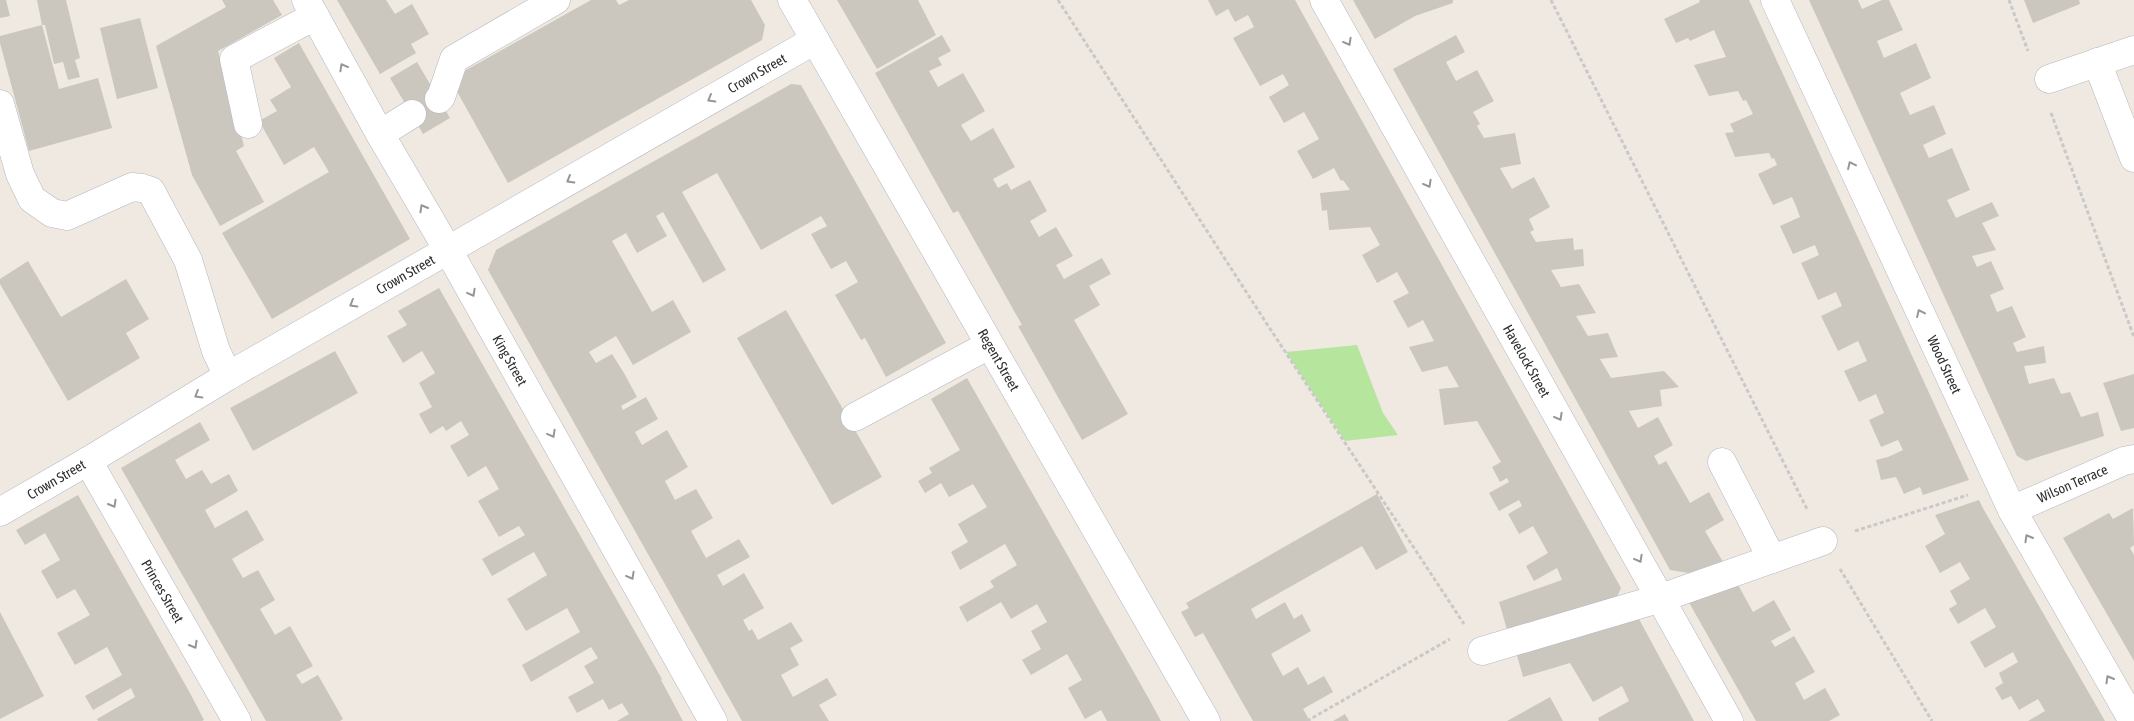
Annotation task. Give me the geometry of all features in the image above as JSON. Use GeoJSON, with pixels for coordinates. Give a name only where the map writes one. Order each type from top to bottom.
{"type":"FeatureCollection","features":[{"type":"Feature","properties":{"kind":"street"},"geometry":{"type":"LineString","coordinates":[[439,99],[454,59],[556,0]]}},
{"type":"Feature","properties":{"kind":"street","name":"Regent Street"},"geometry":{"type":"LineString","coordinates":[[792,0],[1206,721]]}},
{"type":"Feature","properties":{"kind":"street","name":"Havelock Street"},"geometry":{"type":"LineString","coordinates":[[1324,0],[1729,721]]}},
{"type":"Feature","properties":{"kind":"street","name":"Wood Street"},"geometry":{"type":"LineString","coordinates":[[1775,0],[2012,510],[2133,721]]}},
{"type":"Feature","properties":{"kind":"street"},"geometry":{"type":"LineString","coordinates":[[248,124],[234,59],[311,8]]}},
{"type":"Feature","properties":{"kind":"street","name":"King Street"},"geometry":{"type":"LineString","coordinates":[[311,8],[380,134],[448,250],[713,721]]}},
{"type":"Feature","properties":{"kind":"street","name":"Crown Street"},"geometry":{"type":"LineString","coordinates":[[2,505],[88,461],[228,376],[814,40]]}},
{"type":"Feature","properties":{"kind":"street"},"geometry":{"type":"LineString","coordinates":[[2049,79],[2134,50]]}},
{"type":"Feature","properties":{"kind":"street"},"geometry":{"type":"LineString","coordinates":[[2097,62],[2134,158]]}},
{"type":"Feature","properties":{"kind":"street"},"geometry":{"type":"LineString","coordinates":[[0,104],[20,174],[32,199],[52,214],[67,216],[132,187],[151,191],[188,260],[216,351],[228,376]]}},
{"type":"Feature","properties":{"kind":"street"},"geometry":{"type":"LineString","coordinates":[[380,134],[412,114]]}},
{"type":"Feature","properties":{"kind":"street"},"geometry":{"type":"LineString","coordinates":[[856,417],[990,345]]}},
{"type":"Feature","properties":{"kind":"street","name":"Wilson Terrace"},"geometry":{"type":"LineString","coordinates":[[2012,510],[2124,461],[2134,459]]}},
{"type":"Feature","properties":{"kind":"street","name":"Princes Street"},"geometry":{"type":"LineString","coordinates":[[88,461],[237,721]]}},
{"type":"Feature","properties":{"kind":"street"},"geometry":{"type":"LineString","coordinates":[[1722,462],[1772,559]]}},
{"type":"Feature","properties":{"kind":"street"},"geometry":{"type":"LineString","coordinates":[[1475,640],[1661,598],[1823,541]]}},
{"type":"Feature","properties":{"kind":"path"},"geometry":{"type":"LineString","coordinates":[[1058,0],[1265,321],[1475,640]]}},
{"type":"Feature","properties":{"kind":"path"},"geometry":{"type":"LineString","coordinates":[[1551,0],[1823,541],[1932,721]]}},
{"type":"Feature","properties":{"kind":"path"},"geometry":{"type":"LineString","coordinates":[[2009,0],[2030,56]]}},
{"type":"Feature","properties":{"kind":"path"},"geometry":{"type":"LineString","coordinates":[[2051,112],[2134,337]]}},
{"type":"Feature","properties":{"kind":"path"},"geometry":{"type":"LineString","coordinates":[[1823,541],[2000,484]]}},
{"type":"Feature","properties":{"kind":"path"},"geometry":{"type":"LineString","coordinates":[[1307,721],[1451,638]]}},
{"type":"Feature","properties":{"kind":"green space"},"geometry":{"type":"Polygon","coordinates":[[[1357,345],[1383,413],[1398,435],[1345,441],[1286,352],[1357,345]]]}},
{"type":"Feature","properties":{"kind":"building"},"geometry":{"type":"Polygon","coordinates":[[[0,0],[6,0],[10,16],[0,18],[0,0]]]}},
{"type":"Feature","properties":{"kind":"building"},"geometry":{"type":"Polygon","coordinates":[[[37,0],[66,0],[80,58],[75,60],[80,77],[68,80],[63,62],[54,64],[45,25],[42,25],[37,0]]]}},
{"type":"Feature","properties":{"kind":"building"},"geometry":{"type":"Polygon","coordinates":[[[222,0],[273,0],[282,15],[218,51],[244,146],[236,151],[264,202],[220,226],[192,175],[156,46],[226,7],[222,0]]]}},
{"type":"Feature","properties":{"kind":"building"},"geometry":{"type":"Polygon","coordinates":[[[337,0],[386,0],[395,14],[412,4],[429,34],[411,44],[416,53],[380,74],[337,0]]]}},
{"type":"Feature","properties":{"kind":"building"},"geometry":{"type":"Polygon","coordinates":[[[591,0],[616,0],[619,5],[629,0],[751,0],[765,25],[762,40],[508,183],[450,79],[591,0]]]}},
{"type":"Feature","properties":{"kind":"building"},"geometry":{"type":"Polygon","coordinates":[[[837,0],[918,0],[936,35],[877,69],[837,0]]]}},
{"type":"Feature","properties":{"kind":"building"},"geometry":{"type":"Polygon","coordinates":[[[1208,0],[1295,0],[1621,588],[1615,601],[1508,633],[1499,602],[1562,580],[1557,568],[1534,581],[1526,566],[1548,553],[1533,526],[1519,534],[1508,514],[1522,506],[1519,500],[1499,511],[1489,493],[1509,482],[1507,478],[1500,482],[1492,467],[1501,462],[1477,421],[1444,425],[1439,389],[1459,387],[1447,366],[1422,372],[1409,347],[1434,341],[1423,320],[1408,328],[1393,301],[1409,293],[1397,272],[1377,283],[1362,255],[1380,245],[1370,227],[1329,230],[1327,210],[1322,211],[1320,193],[1350,190],[1343,180],[1341,181],[1334,168],[1313,179],[1297,151],[1319,139],[1304,112],[1284,123],[1269,97],[1289,85],[1283,74],[1260,86],[1233,38],[1254,27],[1248,15],[1235,22],[1228,9],[1216,16],[1208,0]]]}},
{"type":"Feature","properties":{"kind":"building"},"geometry":{"type":"Polygon","coordinates":[[[1353,0],[1453,0],[1453,3],[1415,16],[1375,39],[1353,0]]]}},
{"type":"Feature","properties":{"kind":"building"},"geometry":{"type":"Polygon","coordinates":[[[1699,0],[1749,0],[1969,480],[1923,495],[1920,487],[1904,494],[1896,477],[1881,480],[1876,460],[1903,450],[1898,440],[1881,447],[1869,420],[1884,413],[1876,394],[1859,402],[1844,371],[1867,361],[1858,341],[1838,351],[1821,316],[1842,306],[1836,292],[1818,300],[1801,263],[1819,255],[1815,245],[1793,254],[1780,226],[1800,217],[1792,197],[1773,205],[1758,174],[1777,165],[1774,158],[1772,159],[1769,153],[1735,157],[1725,133],[1734,132],[1730,124],[1753,114],[1746,100],[1743,101],[1738,91],[1709,96],[1694,65],[1726,57],[1714,30],[1690,41],[1688,38],[1676,43],[1664,19],[1700,2],[1699,0]]]}},
{"type":"Feature","properties":{"kind":"building"},"geometry":{"type":"Polygon","coordinates":[[[1809,0],[1858,0],[1862,9],[1882,0],[1889,0],[1903,30],[1877,41],[1884,58],[1916,43],[1931,78],[1900,93],[1910,115],[1934,105],[1946,134],[1923,145],[1929,158],[1952,148],[1970,190],[1947,200],[1956,218],[1992,202],[1999,216],[1982,223],[1996,250],[1972,256],[1977,267],[1991,261],[2004,289],[1990,295],[1997,312],[2012,306],[2026,337],[2013,343],[2017,352],[2044,346],[2046,363],[2024,366],[2029,384],[2054,378],[2061,394],[2070,392],[2081,417],[2098,412],[2104,436],[2026,461],[2017,456],[1809,0]]]}},
{"type":"Feature","properties":{"kind":"building"},"geometry":{"type":"Polygon","coordinates":[[[2024,0],[2079,0],[2080,4],[2033,23],[2024,0]]]}},
{"type":"Feature","properties":{"kind":"building"},"geometry":{"type":"Polygon","coordinates":[[[140,18],[158,88],[117,99],[100,28],[140,18]]]}},
{"type":"Feature","properties":{"kind":"building"},"geometry":{"type":"Polygon","coordinates":[[[42,25],[59,89],[98,78],[112,128],[29,151],[0,43],[0,36],[42,25]]]}},
{"type":"Feature","properties":{"kind":"building"},"geometry":{"type":"Polygon","coordinates":[[[942,35],[951,51],[938,58],[942,65],[929,71],[938,87],[963,73],[985,111],[961,125],[971,141],[993,128],[1015,167],[993,179],[998,188],[1007,183],[1011,190],[1030,180],[1047,211],[1030,221],[1039,237],[1056,227],[1073,256],[1056,265],[1064,279],[1102,258],[1111,274],[1089,286],[1100,305],[1074,320],[1128,414],[1082,440],[1018,326],[1022,325],[958,211],[953,213],[875,73],[942,35]]]}},
{"type":"Feature","properties":{"kind":"building"},"geometry":{"type":"Polygon","coordinates":[[[1456,35],[1465,52],[1446,62],[1456,81],[1477,70],[1494,101],[1473,112],[1480,124],[1477,126],[1484,138],[1515,133],[1521,164],[1500,168],[1512,189],[1534,177],[1550,207],[1529,219],[1534,230],[1530,232],[1536,242],[1573,238],[1574,250],[1583,249],[1584,266],[1551,270],[1561,287],[1579,284],[1596,313],[1576,316],[1588,336],[1608,333],[1618,357],[1600,359],[1611,378],[1664,371],[1679,387],[1660,390],[1662,406],[1629,411],[1638,428],[1658,417],[1673,445],[1654,456],[1659,465],[1666,461],[1690,503],[1709,492],[1724,520],[1705,531],[1723,562],[1689,573],[1670,570],[1393,69],[1456,35]]]}},
{"type":"Feature","properties":{"kind":"building"},"geometry":{"type":"Polygon","coordinates":[[[299,43],[410,239],[272,319],[222,233],[329,172],[314,147],[284,165],[259,121],[277,111],[270,100],[291,87],[274,58],[299,43]]]}},
{"type":"Feature","properties":{"kind":"building"},"geometry":{"type":"Polygon","coordinates":[[[417,62],[450,118],[423,134],[390,78],[417,62]]]}},
{"type":"Feature","properties":{"kind":"building"},"geometry":{"type":"Polygon","coordinates":[[[791,84],[801,85],[946,343],[886,377],[865,338],[861,340],[835,295],[858,282],[846,261],[831,269],[821,252],[811,234],[827,226],[821,216],[761,250],[717,173],[682,192],[726,270],[703,283],[663,212],[656,216],[667,236],[637,253],[626,233],[612,241],[652,312],[673,300],[691,332],[633,365],[616,336],[589,352],[596,363],[612,354],[624,373],[637,397],[621,406],[623,410],[646,397],[658,419],[635,432],[642,445],[667,430],[688,467],[665,481],[675,500],[696,489],[713,518],[691,531],[706,558],[739,539],[750,557],[717,575],[723,586],[744,573],[764,608],[743,620],[749,631],[752,629],[758,640],[791,622],[803,641],[790,648],[799,665],[781,675],[793,697],[827,678],[837,695],[819,705],[829,721],[742,721],[488,270],[496,250],[791,84]]]}},
{"type":"Feature","properties":{"kind":"building"},"geometry":{"type":"Polygon","coordinates":[[[28,261],[61,317],[126,279],[149,319],[126,333],[140,358],[68,401],[0,284],[0,279],[28,261]]]}},
{"type":"Feature","properties":{"kind":"building"},"geometry":{"type":"Polygon","coordinates":[[[439,288],[662,679],[683,721],[617,721],[629,714],[622,703],[609,710],[603,699],[577,713],[568,697],[594,683],[584,666],[598,658],[591,647],[531,682],[522,665],[580,632],[567,608],[526,631],[507,599],[547,575],[534,552],[492,576],[482,559],[525,535],[519,526],[499,537],[478,501],[499,489],[486,466],[468,477],[450,446],[469,435],[461,421],[446,431],[443,426],[430,434],[419,414],[432,407],[419,383],[435,373],[422,351],[403,363],[387,336],[407,325],[398,311],[439,288]]]}},
{"type":"Feature","properties":{"kind":"building"},"geometry":{"type":"Polygon","coordinates":[[[786,310],[882,477],[832,505],[737,338],[786,310]]]}},
{"type":"Feature","properties":{"kind":"building"},"geometry":{"type":"Polygon","coordinates":[[[335,351],[358,393],[253,451],[230,408],[335,351]]]}},
{"type":"Feature","properties":{"kind":"building"},"geometry":{"type":"Polygon","coordinates":[[[2134,374],[2134,428],[2121,431],[2103,383],[2134,374]]]}},
{"type":"Feature","properties":{"kind":"building"},"geometry":{"type":"Polygon","coordinates":[[[967,378],[1161,721],[1107,721],[1101,710],[1085,719],[1068,688],[1082,680],[1067,654],[1031,675],[1022,660],[1041,649],[1031,631],[1047,622],[1037,604],[1011,619],[1001,602],[967,622],[959,607],[994,587],[990,581],[1017,565],[1005,544],[960,570],[951,552],[968,542],[958,524],[987,507],[973,484],[949,497],[941,483],[925,493],[918,481],[932,473],[929,468],[960,450],[931,399],[967,378]]]}},
{"type":"Feature","properties":{"kind":"building"},"geometry":{"type":"Polygon","coordinates":[[[200,422],[210,440],[175,460],[186,479],[202,470],[211,484],[229,474],[238,491],[205,510],[215,528],[247,510],[264,540],[232,559],[243,578],[258,570],[275,600],[260,609],[275,635],[290,626],[313,666],[296,675],[302,684],[318,675],[343,719],[340,721],[266,721],[121,468],[200,422]]]}},
{"type":"Feature","properties":{"kind":"building"},"geometry":{"type":"Polygon","coordinates":[[[1377,494],[1408,552],[1376,570],[1362,546],[1251,609],[1256,619],[1285,602],[1294,619],[1302,614],[1311,631],[1271,654],[1283,676],[1298,667],[1308,685],[1324,676],[1333,692],[1303,709],[1310,721],[1253,721],[1203,633],[1195,637],[1181,612],[1189,608],[1186,603],[1377,494]]]}},
{"type":"Feature","properties":{"kind":"building"},"geometry":{"type":"Polygon","coordinates":[[[78,495],[204,720],[98,721],[97,719],[135,697],[131,688],[93,710],[85,696],[122,675],[107,647],[75,665],[57,633],[90,615],[75,589],[57,599],[41,571],[60,560],[45,533],[25,545],[16,530],[78,495]]]}},
{"type":"Feature","properties":{"kind":"building"},"geometry":{"type":"Polygon","coordinates":[[[1979,500],[2105,721],[2028,721],[2045,711],[2038,699],[2019,710],[2011,696],[2002,700],[1995,688],[2003,683],[1999,673],[2018,662],[2013,652],[1985,668],[1970,642],[1996,627],[1985,608],[1958,624],[1949,609],[1957,604],[1950,591],[1970,579],[1960,562],[1940,573],[1925,546],[1945,534],[1935,515],[1979,500]]]}},
{"type":"Feature","properties":{"kind":"building"},"geometry":{"type":"Polygon","coordinates":[[[2133,508],[2134,545],[2130,548],[2134,555],[2134,661],[2063,538],[2109,513],[2113,519],[2133,508]]]}},
{"type":"Feature","properties":{"kind":"building"},"geometry":{"type":"Polygon","coordinates":[[[1737,583],[1753,612],[1774,600],[1791,630],[1771,641],[1775,647],[1794,636],[1815,672],[1795,683],[1804,700],[1825,688],[1840,715],[1829,721],[1756,721],[1687,599],[1737,583]]]}},
{"type":"Feature","properties":{"kind":"building"},"geometry":{"type":"Polygon","coordinates":[[[0,612],[44,696],[0,719],[0,612]]]}},
{"type":"Feature","properties":{"kind":"building"},"geometry":{"type":"Polygon","coordinates":[[[1628,615],[1639,619],[1694,721],[1599,721],[1598,718],[1629,701],[1622,686],[1593,702],[1570,663],[1523,677],[1515,648],[1628,615]]]}},
{"type":"Feature","properties":{"kind":"building"},"geometry":{"type":"Polygon","coordinates":[[[1550,697],[1563,721],[1507,721],[1550,697]]]}},
{"type":"Feature","properties":{"kind":"building"},"geometry":{"type":"Polygon","coordinates":[[[1345,714],[1349,721],[1333,721],[1345,714]]]}}]}
